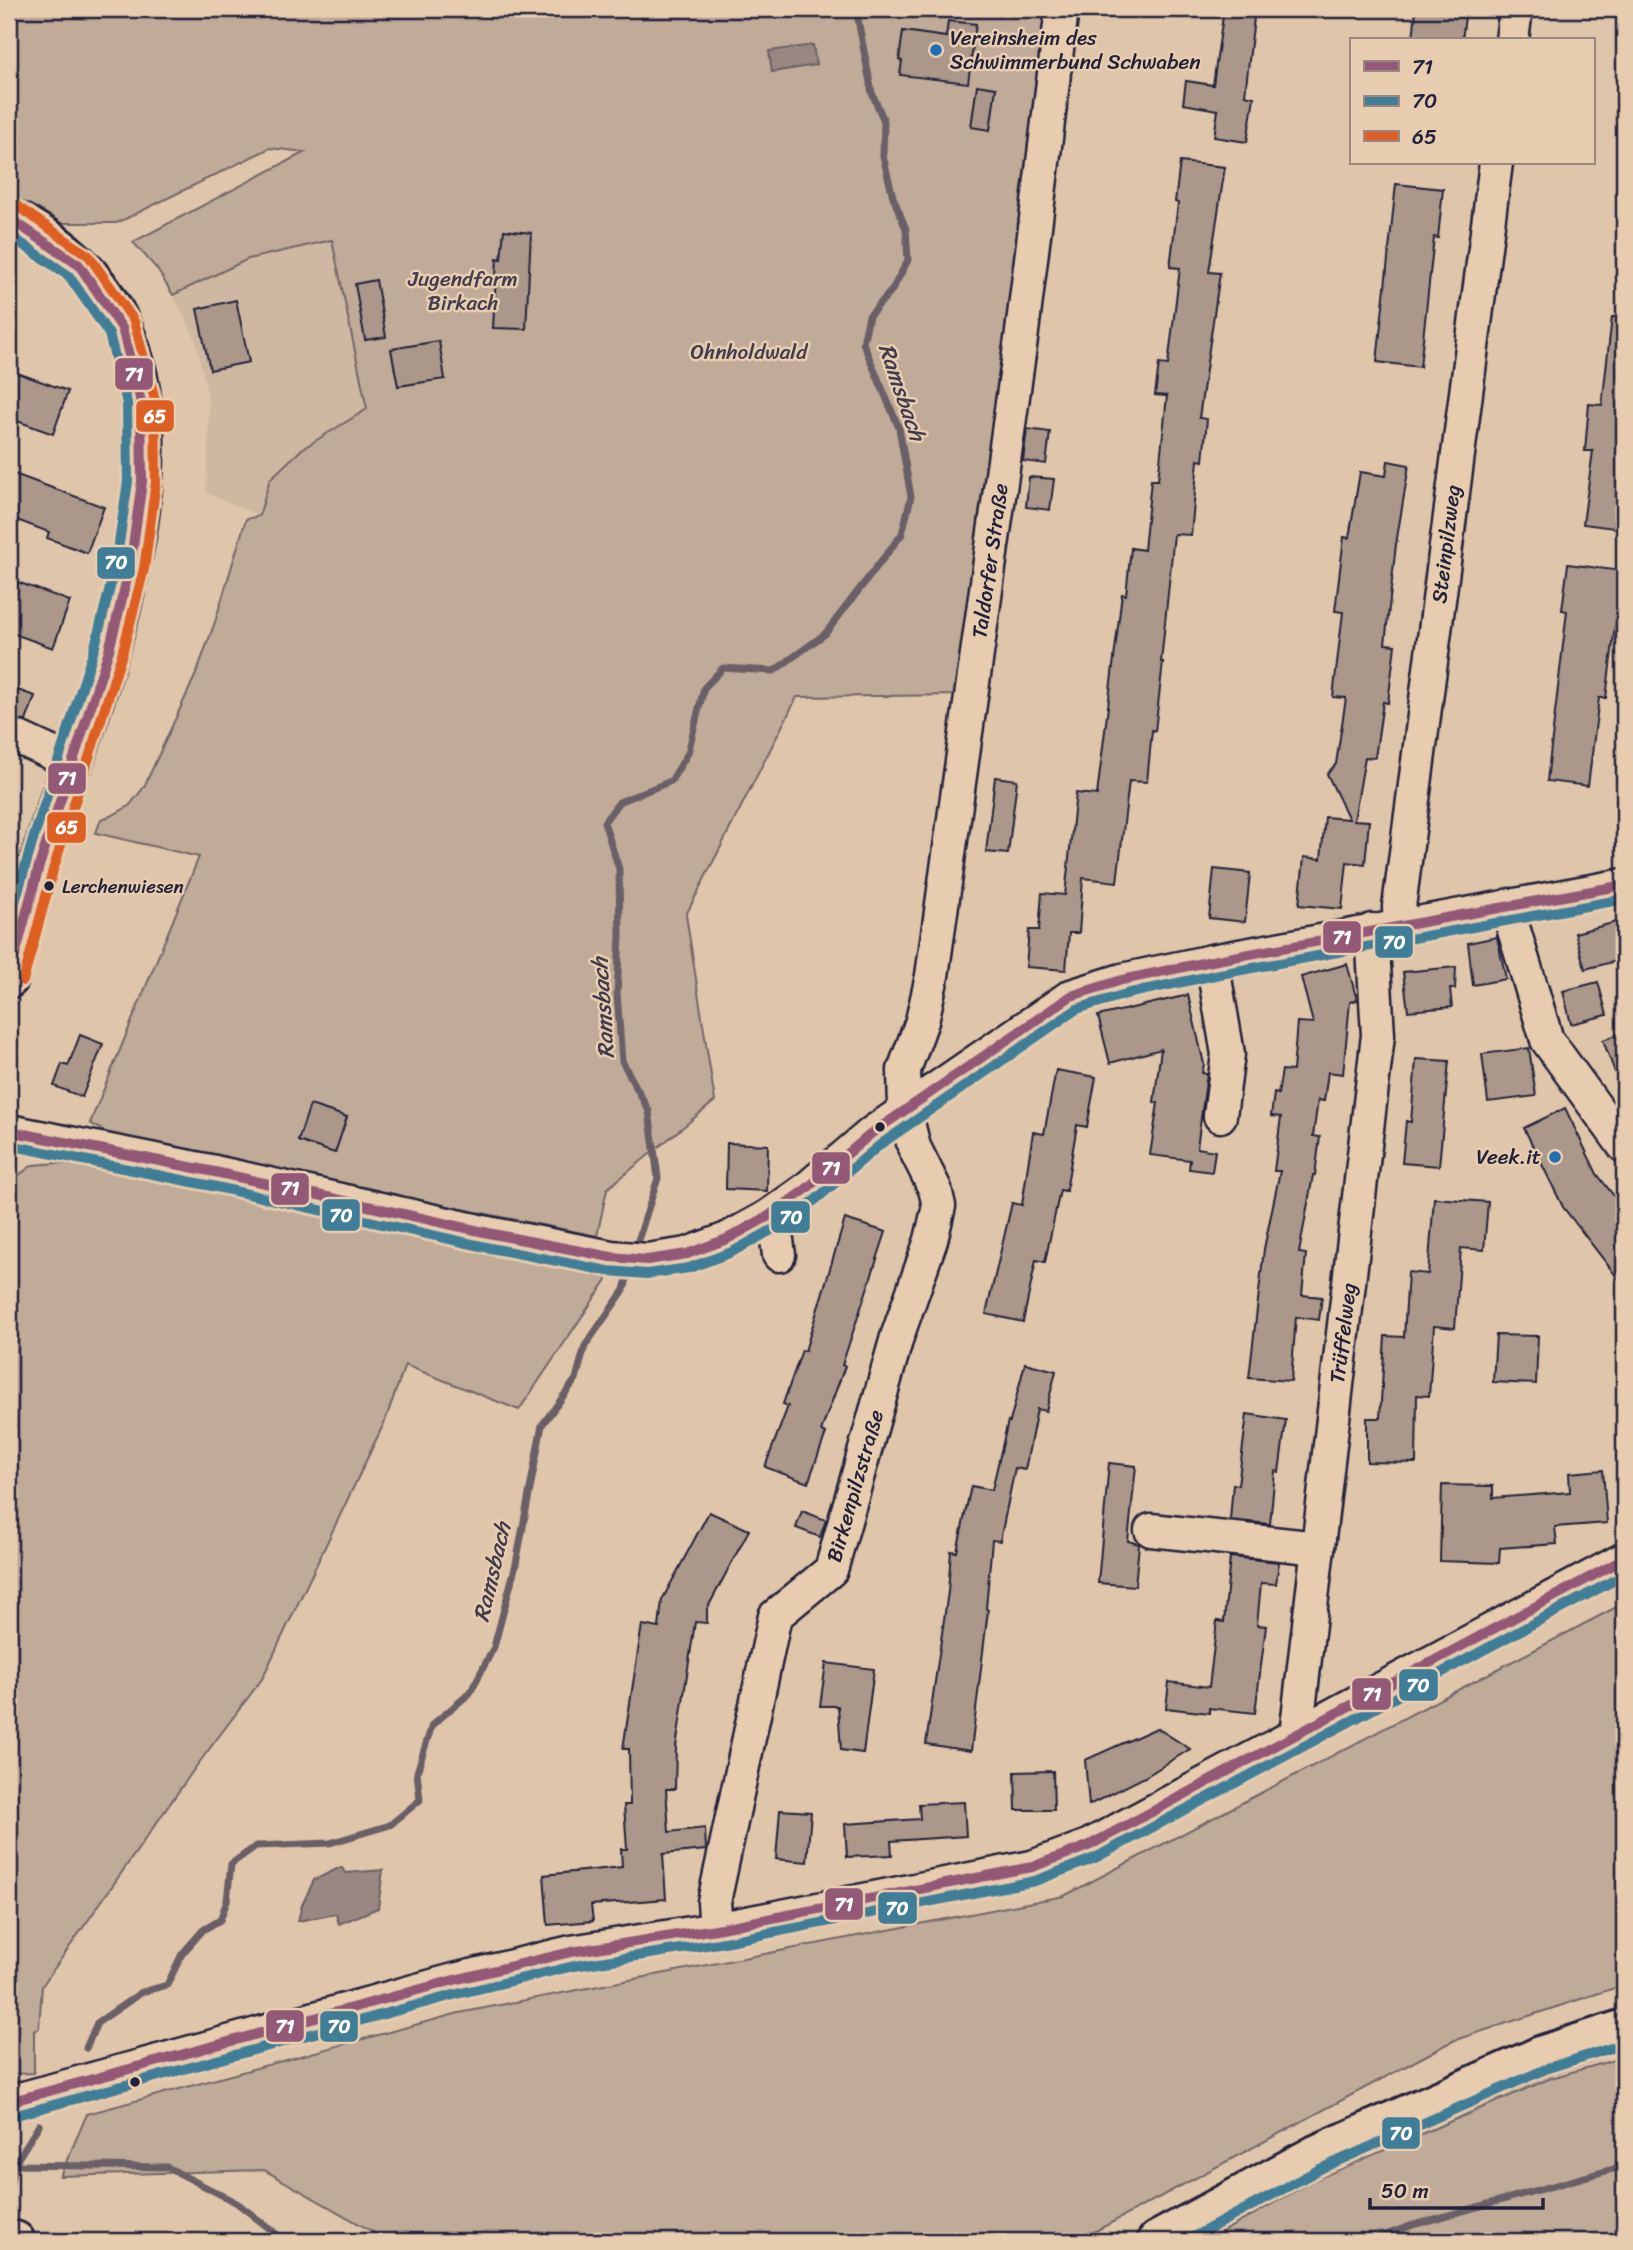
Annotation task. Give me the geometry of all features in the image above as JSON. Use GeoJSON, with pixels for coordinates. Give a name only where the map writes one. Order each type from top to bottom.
{"type":"FeatureCollection","features":[{"type":"Feature","properties":{"kind":"main road"},"geometry":{"type":"LineString","coordinates":[[9,218],[49,241],[70,257],[111,306],[127,337],[137,370],[142,413],[141,505],[133,559],[119,618],[33,889],[9,978]]}},
{"type":"Feature","properties":{"kind":"main road"},"geometry":{"type":"LineString","coordinates":[[1157,2241],[1316,2155],[1543,2055],[1624,2029]]}},
{"type":"Feature","properties":{"kind":"main road"},"geometry":{"type":"LineString","coordinates":[[9,2241],[15,2241]]}},
{"type":"Feature","properties":{"kind":"street","name":"Taldorfer Straße"},"geometry":{"type":"LineString","coordinates":[[905,1110],[904,1070],[922,1021],[932,976],[1020,346],[1062,9]]}},
{"type":"Feature","properties":{"kind":"street"},"geometry":{"type":"LineString","coordinates":[[1512,38],[1516,9]]}},
{"type":"Feature","properties":{"kind":"street","name":"Steinpilzweg"},"geometry":{"type":"LineString","coordinates":[[1386,928],[1399,906],[1496,164]]}},
{"type":"Feature","properties":{"kind":"street"},"geometry":{"type":"LineString","coordinates":[[19,738],[73,763]]}},
{"type":"Feature","properties":{"kind":"street"},"geometry":{"type":"LineString","coordinates":[[9,1131],[215,1172],[611,1258],[647,1259],[687,1254],[727,1238],[767,1217],[805,1190],[872,1133],[1071,996],[1122,980],[1212,961],[1624,885]]}},
{"type":"Feature","properties":{"kind":"street"},"geometry":{"type":"LineString","coordinates":[[1510,905],[1513,927],[1547,1040],[1624,1146]]}},
{"type":"Feature","properties":{"kind":"street","name":"Trüffelweg"},"geometry":{"type":"LineString","coordinates":[[1296,1735],[1378,1035],[1386,928]]}},
{"type":"Feature","properties":{"kind":"street"},"geometry":{"type":"LineString","coordinates":[[1212,961],[1228,1054],[1220,1116]]}},
{"type":"Feature","properties":{"kind":"street","name":"Birkenpilzstraße"},"geometry":{"type":"LineString","coordinates":[[716,1929],[715,1902],[775,1616],[831,1570],[897,1337],[931,1240],[939,1206],[935,1189],[914,1147],[905,1110]]}},
{"type":"Feature","properties":{"kind":"street"},"geometry":{"type":"LineString","coordinates":[[767,1217],[777,1240],[779,1255]]}},
{"type":"Feature","properties":{"kind":"street"},"geometry":{"type":"LineString","coordinates":[[1151,1530],[1318,1548]]}},
{"type":"Feature","properties":{"kind":"street"},"geometry":{"type":"LineString","coordinates":[[9,2102],[454,1980],[571,1952],[716,1929],[1031,1867],[1088,1846],[1624,1559]]}},
{"type":"Feature","properties":{"kind":"shaded area"},"geometry":{"type":"Polygon","coordinates":[[[813,45],[816,65],[772,72],[769,51],[813,45]]]}},
{"type":"Feature","properties":{"kind":"shaded area"},"geometry":{"type":"Polygon","coordinates":[[[333,240],[367,409],[302,449],[270,479],[259,516],[206,493],[208,396],[195,338],[173,295],[248,259],[333,240]]]}},
{"type":"Feature","properties":{"kind":"shaded area"},"geometry":{"type":"Polygon","coordinates":[[[341,1867],[346,1873],[383,1870],[378,1908],[339,1924],[336,1914],[298,1921],[314,1880],[341,1867]]]}},
{"type":"Feature","properties":{"kind":"green space"},"geometry":{"type":"Polygon","coordinates":[[[9,9],[1045,9],[963,695],[797,697],[686,915],[715,1101],[607,1189],[597,1236],[122,1141],[90,1123],[199,857],[96,833],[101,819],[129,806],[144,787],[196,674],[215,622],[246,519],[259,516],[270,479],[302,449],[367,409],[332,240],[248,259],[173,295],[157,269],[133,242],[305,152],[270,148],[117,223],[55,223],[9,198],[9,9]]]}},
{"type":"Feature","properties":{"kind":"green space"},"geometry":{"type":"Polygon","coordinates":[[[59,1163],[198,1186],[608,1278],[519,1410],[405,1365],[385,1421],[262,1679],[195,1768],[42,1986],[39,2028],[34,2031],[34,2073],[9,2074],[9,1182],[33,1165],[59,1163]]]}},
{"type":"Feature","properties":{"kind":"green space"},"geometry":{"type":"Polygon","coordinates":[[[1624,1603],[1624,1985],[1455,2040],[1077,2241],[389,2241],[264,2170],[60,2176],[87,2114],[459,2013],[1064,1896],[1624,1603]]]}},
{"type":"Feature","properties":{"kind":"green space"},"geometry":{"type":"Polygon","coordinates":[[[1624,2057],[1624,2241],[1206,2241],[1317,2179],[1551,2078],[1624,2057]]]}},
{"type":"Feature","properties":{"kind":"building"},"geometry":{"type":"Polygon","coordinates":[[[1224,9],[1255,9],[1245,95],[1254,97],[1247,142],[1214,137],[1218,110],[1183,104],[1186,81],[1213,85],[1224,9]]]}},
{"type":"Feature","properties":{"kind":"building"},"geometry":{"type":"Polygon","coordinates":[[[1416,9],[1466,9],[1462,38],[1413,38],[1416,9]]]}},
{"type":"Feature","properties":{"kind":"building","name":"Vereinsheim des Schwimmerbund Schwaben"},"geometry":{"type":"Polygon","coordinates":[[[948,21],[976,24],[968,83],[900,75],[903,31],[946,37],[948,21]]]}},
{"type":"Feature","properties":{"kind":"building"},"geometry":{"type":"Polygon","coordinates":[[[977,85],[996,88],[990,130],[971,127],[977,85]]]}},
{"type":"Feature","properties":{"kind":"building"},"geometry":{"type":"Polygon","coordinates":[[[1180,162],[1225,167],[1209,272],[1220,273],[1199,418],[1207,419],[1203,461],[1198,460],[1191,535],[1174,534],[1163,662],[1147,782],[1129,781],[1117,882],[1083,878],[1079,933],[1069,933],[1066,970],[1026,967],[1029,930],[1039,930],[1042,893],[1065,895],[1076,793],[1097,795],[1122,594],[1126,595],[1131,548],[1144,550],[1151,480],[1158,480],[1167,396],[1155,395],[1159,364],[1168,365],[1180,268],[1170,267],[1180,162]]]}},
{"type":"Feature","properties":{"kind":"building"},"geometry":{"type":"Polygon","coordinates":[[[1396,184],[1443,189],[1438,238],[1434,237],[1420,367],[1377,362],[1396,184]]]}},
{"type":"Feature","properties":{"kind":"building"},"geometry":{"type":"Polygon","coordinates":[[[504,230],[531,233],[526,329],[493,328],[497,258],[501,259],[504,230]]]}},
{"type":"Feature","properties":{"kind":"building"},"geometry":{"type":"Polygon","coordinates":[[[376,280],[386,337],[365,340],[355,284],[376,280]]]}},
{"type":"Feature","properties":{"kind":"building"},"geometry":{"type":"Polygon","coordinates":[[[236,300],[249,362],[210,370],[197,309],[236,300]]]}},
{"type":"Feature","properties":{"kind":"building"},"geometry":{"type":"Polygon","coordinates":[[[1612,317],[1624,317],[1624,454],[1614,528],[1583,524],[1593,451],[1585,451],[1589,404],[1602,405],[1612,317]]]}},
{"type":"Feature","properties":{"kind":"building"},"geometry":{"type":"Polygon","coordinates":[[[439,341],[445,379],[398,386],[391,349],[439,341]]]}},
{"type":"Feature","properties":{"kind":"building"},"geometry":{"type":"Polygon","coordinates":[[[9,370],[68,391],[53,434],[9,418],[9,370]]]}},
{"type":"Feature","properties":{"kind":"building"},"geometry":{"type":"Polygon","coordinates":[[[1027,429],[1050,432],[1046,464],[1023,461],[1027,429]]]}},
{"type":"Feature","properties":{"kind":"building"},"geometry":{"type":"Polygon","coordinates":[[[1388,461],[1409,465],[1396,544],[1385,644],[1395,645],[1388,703],[1383,702],[1375,758],[1365,757],[1354,820],[1369,821],[1365,864],[1347,862],[1342,909],[1299,905],[1304,857],[1321,859],[1325,817],[1349,819],[1327,774],[1336,764],[1346,698],[1333,697],[1343,612],[1335,611],[1344,537],[1349,538],[1360,472],[1386,476],[1388,461]]]}},
{"type":"Feature","properties":{"kind":"building"},"geometry":{"type":"Polygon","coordinates":[[[9,472],[104,507],[87,553],[47,538],[49,532],[9,517],[9,472]]]}},
{"type":"Feature","properties":{"kind":"building"},"geometry":{"type":"Polygon","coordinates":[[[1029,477],[1054,479],[1050,510],[1026,507],[1029,477]]]}},
{"type":"Feature","properties":{"kind":"building"},"geometry":{"type":"Polygon","coordinates":[[[1568,564],[1622,571],[1606,698],[1599,698],[1588,786],[1547,781],[1567,611],[1562,610],[1568,564]]]}},
{"type":"Feature","properties":{"kind":"building"},"geometry":{"type":"Polygon","coordinates":[[[9,579],[70,601],[53,648],[9,632],[9,579]]]}},
{"type":"Feature","properties":{"kind":"building"},"geometry":{"type":"Polygon","coordinates":[[[9,687],[35,696],[26,721],[9,723],[9,687]]]}},
{"type":"Feature","properties":{"kind":"building"},"geometry":{"type":"Polygon","coordinates":[[[995,777],[1017,780],[1008,854],[986,852],[995,777]]]}},
{"type":"Feature","properties":{"kind":"building"},"geometry":{"type":"Polygon","coordinates":[[[1214,869],[1250,873],[1245,922],[1209,918],[1214,869]]]}},
{"type":"Feature","properties":{"kind":"building"},"geometry":{"type":"Polygon","coordinates":[[[1624,920],[1624,959],[1585,969],[1575,933],[1624,920]]]}},
{"type":"Feature","properties":{"kind":"building"},"geometry":{"type":"Polygon","coordinates":[[[1497,937],[1506,979],[1473,985],[1468,943],[1497,937]]]}},
{"type":"Feature","properties":{"kind":"building"},"geometry":{"type":"Polygon","coordinates":[[[1347,964],[1357,1000],[1350,1002],[1343,1074],[1328,1072],[1324,1101],[1318,1100],[1313,1136],[1320,1137],[1299,1253],[1306,1254],[1302,1295],[1322,1297],[1319,1320],[1296,1317],[1291,1381],[1249,1378],[1264,1249],[1280,1171],[1274,1171],[1281,1117],[1271,1116],[1274,1093],[1278,1094],[1282,1070],[1293,1071],[1297,1022],[1313,1023],[1301,977],[1347,964]]]}},
{"type":"Feature","properties":{"kind":"building"},"geometry":{"type":"Polygon","coordinates":[[[1456,967],[1455,989],[1450,989],[1452,1007],[1408,1011],[1403,972],[1456,967]]]}},
{"type":"Feature","properties":{"kind":"building"},"geometry":{"type":"Polygon","coordinates":[[[1598,982],[1607,1015],[1571,1024],[1563,991],[1598,982]]]}},
{"type":"Feature","properties":{"kind":"building"},"geometry":{"type":"Polygon","coordinates":[[[1188,995],[1204,1064],[1202,1073],[1207,1074],[1197,1148],[1215,1151],[1212,1172],[1189,1169],[1190,1160],[1150,1155],[1158,1103],[1154,1102],[1161,1049],[1110,1063],[1098,1016],[1188,995]]]}},
{"type":"Feature","properties":{"kind":"building"},"geometry":{"type":"Polygon","coordinates":[[[1624,1032],[1624,1091],[1622,1091],[1603,1040],[1624,1032]]]}},
{"type":"Feature","properties":{"kind":"building"},"geometry":{"type":"Polygon","coordinates":[[[80,1035],[103,1044],[82,1097],[54,1086],[62,1064],[68,1066],[80,1035]]]}},
{"type":"Feature","properties":{"kind":"building"},"geometry":{"type":"Polygon","coordinates":[[[1529,1048],[1536,1096],[1488,1102],[1482,1054],[1529,1048]]]}},
{"type":"Feature","properties":{"kind":"building"},"geometry":{"type":"Polygon","coordinates":[[[1416,1059],[1449,1061],[1439,1166],[1402,1163],[1406,1121],[1411,1122],[1416,1059]]]}},
{"type":"Feature","properties":{"kind":"building"},"geometry":{"type":"Polygon","coordinates":[[[1056,1070],[1096,1077],[1087,1127],[1077,1125],[1066,1191],[1060,1190],[1045,1262],[1036,1260],[1023,1322],[986,1314],[1012,1203],[1022,1205],[1033,1132],[1044,1134],[1056,1070]]]}},
{"type":"Feature","properties":{"kind":"building"},"geometry":{"type":"Polygon","coordinates":[[[310,1105],[347,1117],[335,1153],[298,1141],[310,1105]]]}},
{"type":"Feature","properties":{"kind":"building"},"geometry":{"type":"Polygon","coordinates":[[[1565,1108],[1597,1174],[1624,1209],[1624,1286],[1563,1207],[1524,1128],[1565,1108]]]}},
{"type":"Feature","properties":{"kind":"building"},"geometry":{"type":"Polygon","coordinates":[[[727,1143],[768,1145],[767,1191],[726,1189],[727,1143]]]}},
{"type":"Feature","properties":{"kind":"building"},"geometry":{"type":"Polygon","coordinates":[[[1434,1198],[1488,1202],[1484,1250],[1461,1248],[1455,1328],[1434,1326],[1429,1396],[1417,1395],[1416,1463],[1367,1462],[1367,1418],[1380,1418],[1385,1336],[1404,1337],[1408,1272],[1428,1274],[1434,1198]]]}},
{"type":"Feature","properties":{"kind":"building"},"geometry":{"type":"Polygon","coordinates":[[[845,1219],[886,1232],[842,1365],[845,1366],[821,1431],[826,1433],[808,1483],[765,1467],[788,1406],[783,1404],[802,1350],[805,1351],[845,1219]]]}},
{"type":"Feature","properties":{"kind":"building"},"geometry":{"type":"Polygon","coordinates":[[[1496,1335],[1538,1336],[1536,1384],[1493,1382],[1496,1335]]]}},
{"type":"Feature","properties":{"kind":"building"},"geometry":{"type":"Polygon","coordinates":[[[1025,1363],[1056,1371],[1046,1411],[1037,1409],[1025,1470],[1015,1468],[1000,1541],[992,1540],[988,1610],[971,1751],[926,1744],[948,1592],[951,1551],[957,1552],[971,1486],[992,1490],[1025,1363]]]}},
{"type":"Feature","properties":{"kind":"building"},"geometry":{"type":"Polygon","coordinates":[[[1247,1414],[1286,1420],[1279,1472],[1275,1471],[1270,1524],[1230,1520],[1233,1484],[1238,1485],[1247,1414]]]}},
{"type":"Feature","properties":{"kind":"building"},"geometry":{"type":"Polygon","coordinates":[[[1109,1463],[1136,1466],[1128,1541],[1139,1544],[1135,1586],[1098,1583],[1109,1463]]]}},
{"type":"Feature","properties":{"kind":"building"},"geometry":{"type":"Polygon","coordinates":[[[1603,1470],[1607,1523],[1555,1527],[1557,1544],[1500,1548],[1499,1563],[1440,1561],[1442,1485],[1493,1486],[1493,1498],[1570,1492],[1569,1473],[1603,1470]]]}},
{"type":"Feature","properties":{"kind":"building"},"geometry":{"type":"Polygon","coordinates":[[[802,1511],[826,1520],[820,1537],[796,1528],[802,1511]]]}},
{"type":"Feature","properties":{"kind":"building"},"geometry":{"type":"Polygon","coordinates":[[[709,1512],[749,1530],[707,1609],[707,1623],[695,1622],[676,1747],[675,1789],[666,1789],[669,1832],[705,1828],[706,1850],[663,1854],[666,1899],[591,1905],[593,1921],[548,1925],[544,1875],[622,1867],[621,1849],[627,1849],[624,1805],[630,1805],[629,1749],[623,1749],[642,1625],[659,1628],[662,1600],[709,1512]]]}},
{"type":"Feature","properties":{"kind":"building"},"geometry":{"type":"Polygon","coordinates":[[[1230,1557],[1279,1562],[1276,1584],[1261,1583],[1257,1625],[1266,1626],[1255,1713],[1209,1708],[1209,1713],[1166,1708],[1169,1682],[1209,1687],[1217,1621],[1224,1622],[1230,1557]]]}},
{"type":"Feature","properties":{"kind":"building"},"geometry":{"type":"Polygon","coordinates":[[[826,1663],[874,1669],[863,1753],[841,1750],[838,1706],[820,1706],[826,1663]]]}},
{"type":"Feature","properties":{"kind":"building"},"geometry":{"type":"Polygon","coordinates":[[[1157,1728],[1190,1749],[1145,1777],[1089,1805],[1085,1760],[1157,1728]]]}},
{"type":"Feature","properties":{"kind":"building"},"geometry":{"type":"Polygon","coordinates":[[[1053,1771],[1054,1810],[1016,1810],[1015,1772],[1053,1771]]]}},
{"type":"Feature","properties":{"kind":"building"},"geometry":{"type":"Polygon","coordinates":[[[964,1802],[966,1836],[891,1841],[892,1855],[847,1857],[845,1824],[920,1819],[919,1804],[964,1802]]]}},
{"type":"Feature","properties":{"kind":"building"},"geometry":{"type":"Polygon","coordinates":[[[780,1810],[811,1812],[807,1862],[776,1859],[780,1810]]]}},
{"type":"Feature","properties":{"kind":"waterway","name":"Ramsbach"},"geometry":{"type":"LineString","coordinates":[[634,1253],[658,1178],[649,1111],[622,1061],[617,993],[619,869],[604,822],[619,802],[671,781],[688,753],[704,688],[723,668],[774,671],[825,634],[902,534],[911,497],[899,428],[863,343],[869,316],[892,290],[908,260],[906,229],[893,197],[883,156],[884,121],[872,93],[856,9]]}},
{"type":"Feature","properties":{"kind":"waterway","name":"Ramsbach"},"geometry":{"type":"LineString","coordinates":[[86,2048],[97,2023],[142,1992],[167,1985],[182,1954],[203,1930],[220,1920],[227,1901],[231,1864],[256,1846],[330,1843],[390,1825],[420,1800],[417,1772],[432,1725],[470,1693],[494,1647],[516,1564],[542,1425],[576,1379],[585,1346],[624,1290],[630,1268]]}},
{"type":"Feature","properties":{"kind":"waterway","name":"Ramsbach"},"geometry":{"type":"LineString","coordinates":[[9,2194],[14,2165],[39,2125]]}},
{"type":"Feature","properties":{"kind":"waterway"},"geometry":{"type":"LineString","coordinates":[[14,2165],[167,2167],[237,2203],[279,2236]]}},
{"type":"Feature","properties":{"kind":"waterway"},"geometry":{"type":"LineString","coordinates":[[1369,2241],[1413,2225],[1624,2166]]}},
{"type":"Feature","properties":{"kind":"transit line","name":"65"},"geometry":{"type":"LineString","coordinates":[[17,206],[89,256],[134,321],[155,400],[156,482],[144,569],[122,654],[53,870],[23,981]]}},
{"type":"Feature","properties":{"kind":"transit line","name":"71"},"geometry":{"type":"LineString","coordinates":[[9,218],[79,265],[122,328],[141,402],[142,482],[130,567],[109,650],[39,866],[9,978]]}},
{"type":"Feature","properties":{"kind":"transit line","name":"70"},"geometry":{"type":"LineString","coordinates":[[9,235],[69,276],[109,334],[127,403],[128,481],[116,564],[95,646],[9,922]]}},
{"type":"Feature","properties":{"kind":"transit line","name":"71"},"geometry":{"type":"LineString","coordinates":[[9,1131],[611,1257],[647,1260],[687,1254],[727,1239],[767,1217],[805,1190],[872,1133],[1071,996],[1122,980],[1212,961],[1624,885]]}},
{"type":"Feature","properties":{"kind":"transit line","name":"70"},"geometry":{"type":"LineString","coordinates":[[9,1145],[608,1271],[647,1274],[689,1268],[732,1252],[775,1228],[814,1201],[881,1144],[1077,1009],[1126,994],[1215,975],[1624,899]]}},
{"type":"Feature","properties":{"kind":"transit line","name":"71"},"geometry":{"type":"LineString","coordinates":[[9,2102],[454,1980],[571,1952],[716,1929],[1032,1867],[1088,1846],[1624,1559]]}},
{"type":"Feature","properties":{"kind":"transit line","name":"70"},"geometry":{"type":"LineString","coordinates":[[13,2116],[457,1994],[574,1966],[719,1943],[1035,1881],[1095,1858],[1624,1575]]}},
{"type":"Feature","properties":{"kind":"transit line","name":"70"},"geometry":{"type":"LineString","coordinates":[[1186,2241],[1322,2168],[1548,2068],[1624,2044]]}},
{"type":"Feature","properties":{"kind":"place","name":"Vereinsheim des Schwimmerbund Schwaben"},"geometry":{"type":"Point","coordinates":[936,50]}},
{"type":"Feature","properties":{"kind":"place","name":"Lerchenwiesen"},"geometry":{"type":"Point","coordinates":[49,886]}},
{"type":"Feature","properties":{"kind":"place","name":"Veek.it"},"geometry":{"type":"Point","coordinates":[1555,1157]}},
{"type":"Feature","properties":{"kind":"park label","name":"Jugendfarm Birkach"},"geometry":{"type":"Point","coordinates":[463,291]}},
{"type":"Feature","properties":{"kind":"park label","name":"Ohnholdwald"},"geometry":{"type":"Point","coordinates":[749,352]}}]}
